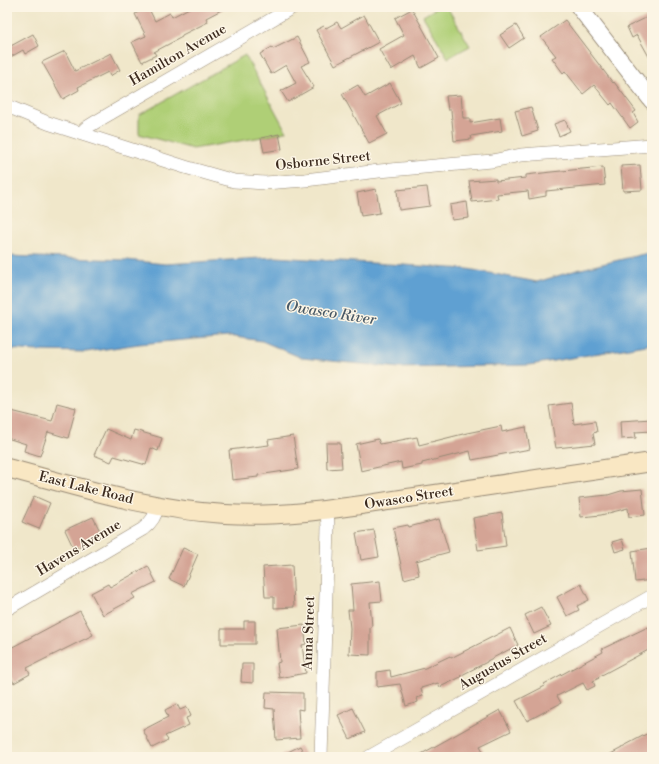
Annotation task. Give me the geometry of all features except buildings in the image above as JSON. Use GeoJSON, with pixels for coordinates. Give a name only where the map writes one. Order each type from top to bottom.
{"type":"FeatureCollection","features":[{"type":"Feature","properties":{"kind":"main road","name":"Owasco Street"},"geometry":{"type":"LineString","coordinates":[[162,506],[200,512],[253,515],[327,510],[652,462]]}},
{"type":"Feature","properties":{"kind":"main road","name":"East Lake Road"},"geometry":{"type":"LineString","coordinates":[[7,468],[162,506]]}},
{"type":"Feature","properties":{"kind":"street","name":"Hamilton Avenue"},"geometry":{"type":"LineString","coordinates":[[81,133],[99,120],[293,7]]}},
{"type":"Feature","properties":{"kind":"street"},"geometry":{"type":"LineString","coordinates":[[579,7],[652,101]]}},
{"type":"Feature","properties":{"kind":"street","name":"Osborne Street"},"geometry":{"type":"LineString","coordinates":[[7,106],[48,123],[222,178],[234,181],[265,183],[492,161],[529,155],[652,145]]}},
{"type":"Feature","properties":{"kind":"street","name":"Havens Avenue"},"geometry":{"type":"LineString","coordinates":[[7,609],[143,529],[152,520],[162,506]]}},
{"type":"Feature","properties":{"kind":"street","name":"Anna Street"},"geometry":{"type":"LineString","coordinates":[[321,757],[328,527],[327,510]]}},
{"type":"Feature","properties":{"kind":"street","name":"Augustus Street"},"geometry":{"type":"LineString","coordinates":[[369,757],[652,596]]}},
{"type":"Feature","properties":{"kind":"green space"},"geometry":{"type":"Polygon","coordinates":[[[438,7],[447,7],[470,46],[448,58],[423,16],[438,7]]]}},
{"type":"Feature","properties":{"kind":"green space"},"geometry":{"type":"Polygon","coordinates":[[[245,55],[286,131],[279,134],[193,149],[139,134],[139,115],[245,55]]]}},
{"type":"Feature","properties":{"kind":"water","name":"Owasco River"},"geometry":{"type":"Polygon","coordinates":[[[652,252],[652,344],[530,365],[400,368],[302,358],[262,341],[228,336],[139,344],[86,352],[7,349],[7,256],[127,260],[165,264],[276,257],[468,269],[537,282],[577,270],[652,252]]]}}]}
